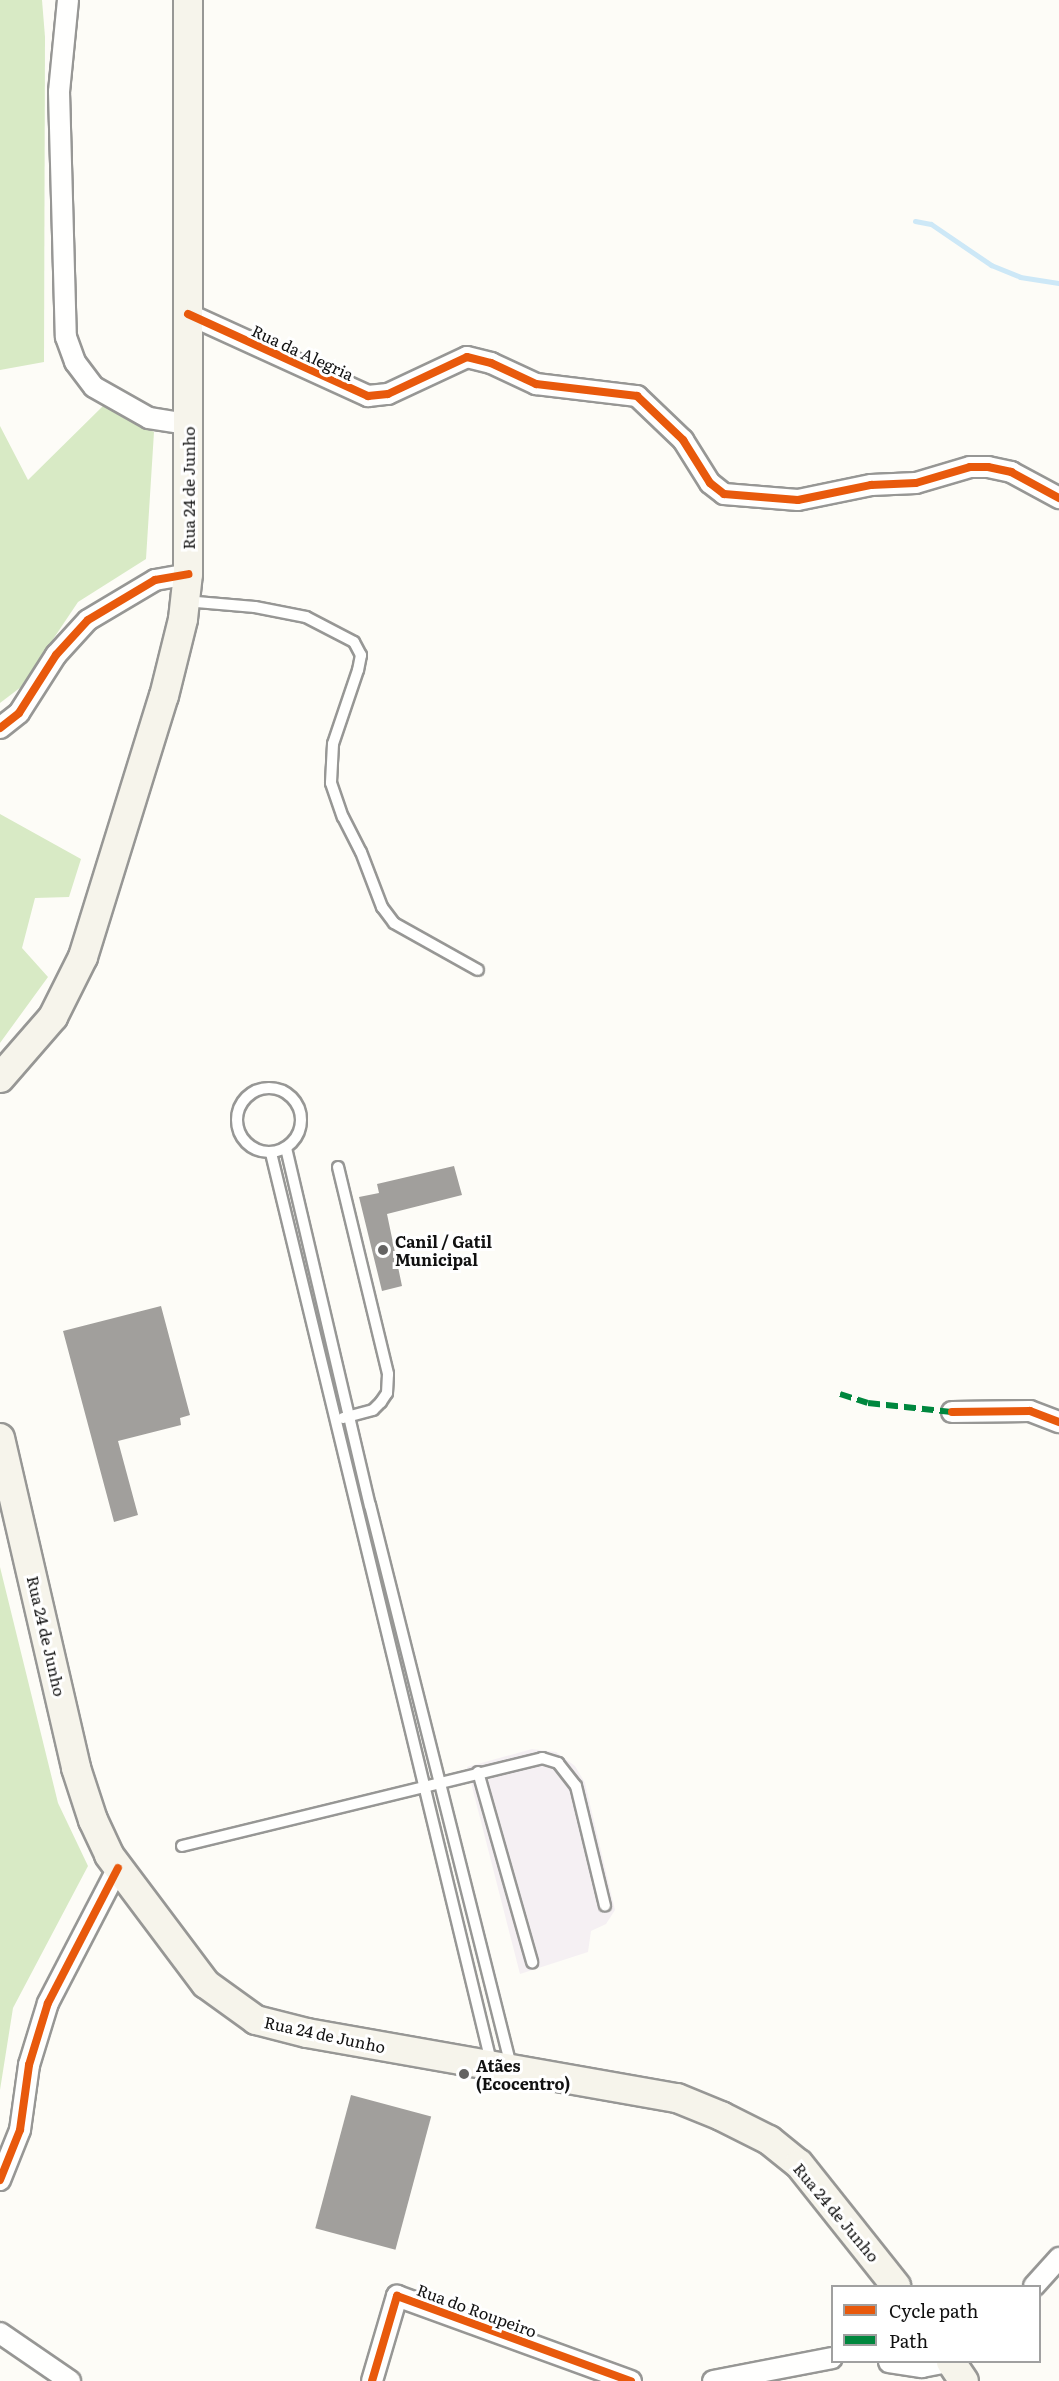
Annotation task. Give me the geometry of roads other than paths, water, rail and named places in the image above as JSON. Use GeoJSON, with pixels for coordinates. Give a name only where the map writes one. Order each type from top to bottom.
{"type":"FeatureCollection","features":[{"type":"Feature","properties":{"kind":"main road","name":"Rua 24 de Junho"},"geometry":{"type":"LineString","coordinates":[[0,1078],[53,1017],[83,957],[176,654],[186,588],[188,0]]}},
{"type":"Feature","properties":{"kind":"main road","name":"Rua 24 de Junho"},"geometry":{"type":"LineString","coordinates":[[0,1438],[76,1768],[93,1820],[118,1868],[206,1984],[256,2020],[308,2033],[676,2098],[769,2140],[799,2164],[827,2196],[895,2285]]}},
{"type":"Feature","properties":{"kind":"main road"},"geometry":{"type":"LineString","coordinates":[[950,2363],[964,2381]]}},
{"type":"Feature","properties":{"kind":"street"},"geometry":{"type":"LineString","coordinates":[[68,0],[58,92],[66,337],[75,362],[94,387],[149,418],[188,424]]}},
{"type":"Feature","properties":{"kind":"street","name":"Rua da Alegria"},"geometry":{"type":"LineString","coordinates":[[188,314],[368,396],[388,394],[467,357],[491,363],[536,384],[637,396],[683,440],[710,483],[724,494],[798,500],[871,485],[916,483],[970,467],[988,467],[1011,472],[1059,498]]}},
{"type":"Feature","properties":{"kind":"street"},"geometry":{"type":"LineString","coordinates":[[0,728],[19,712],[56,654],[88,620],[154,580],[186,588]]}},
{"type":"Feature","properties":{"kind":"street"},"geometry":{"type":"LineString","coordinates":[[952,1412],[1030,1411],[1059,1422]]}},
{"type":"Feature","properties":{"kind":"street"},"geometry":{"type":"LineString","coordinates":[[0,2180],[20,2130],[29,2065],[48,2003],[118,1868]]}},
{"type":"Feature","properties":{"kind":"street"},"geometry":{"type":"LineString","coordinates":[[1035,2285],[1059,2258]]}},
{"type":"Feature","properties":{"kind":"street","name":"Rua do Roupeiro"},"geometry":{"type":"LineString","coordinates":[[372,2381],[397,2296],[632,2381]]}},
{"type":"Feature","properties":{"kind":"street"},"geometry":{"type":"LineString","coordinates":[[0,2333],[70,2381]]}},
{"type":"Feature","properties":{"kind":"street"},"geometry":{"type":"LineString","coordinates":[[713,2381],[831,2358]]}},
{"type":"Feature","properties":{"kind":"street"},"geometry":{"type":"LineString","coordinates":[[901,2363],[922,2367],[940,2363]]}},
{"type":"Feature","properties":{"kind":"lane"},"geometry":{"type":"LineString","coordinates":[[186,588],[255,607],[306,617],[354,642],[361,655],[360,662],[333,744],[332,783],[343,817],[362,852],[382,907],[394,923],[478,970]]}},
{"type":"Feature","properties":{"kind":"lane"},"geometry":{"type":"LineString","coordinates":[[276,1088],[286,1092],[300,1109],[300,1131],[286,1148],[271,1153],[250,1146],[237,1128],[239,1107],[254,1091],[276,1088]]}},
{"type":"Feature","properties":{"kind":"lane"},"geometry":{"type":"LineString","coordinates":[[286,1148],[439,1783],[502,2067]]}},
{"type":"Feature","properties":{"kind":"lane"},"geometry":{"type":"LineString","coordinates":[[271,1153],[422,1786],[502,2067]]}},
{"type":"Feature","properties":{"kind":"lane"},"geometry":{"type":"LineString","coordinates":[[334,1420],[373,1410],[387,1393],[388,1374],[338,1167]]}},
{"type":"Feature","properties":{"kind":"lane"},"geometry":{"type":"LineString","coordinates":[[182,1846],[542,1758],[558,1763],[570,1775],[605,1906]]}},
{"type":"Feature","properties":{"kind":"lane"},"geometry":{"type":"LineString","coordinates":[[478,1772],[532,1962]]}},
{"type":"Feature","properties":{"kind":"waterway"},"geometry":{"type":"LineString","coordinates":[[915,221],[931,224],[991,265],[1020,277],[1059,283]]}},
{"type":"Feature","properties":{"kind":"place","name":"Canil / Gatil Municipal"},"geometry":{"type":"Point","coordinates":[383,1250]}},
{"type":"Feature","properties":{"kind":"place","name":"Atães (Ecocentro)"},"geometry":{"type":"Point","coordinates":[464,2074]}}]}
